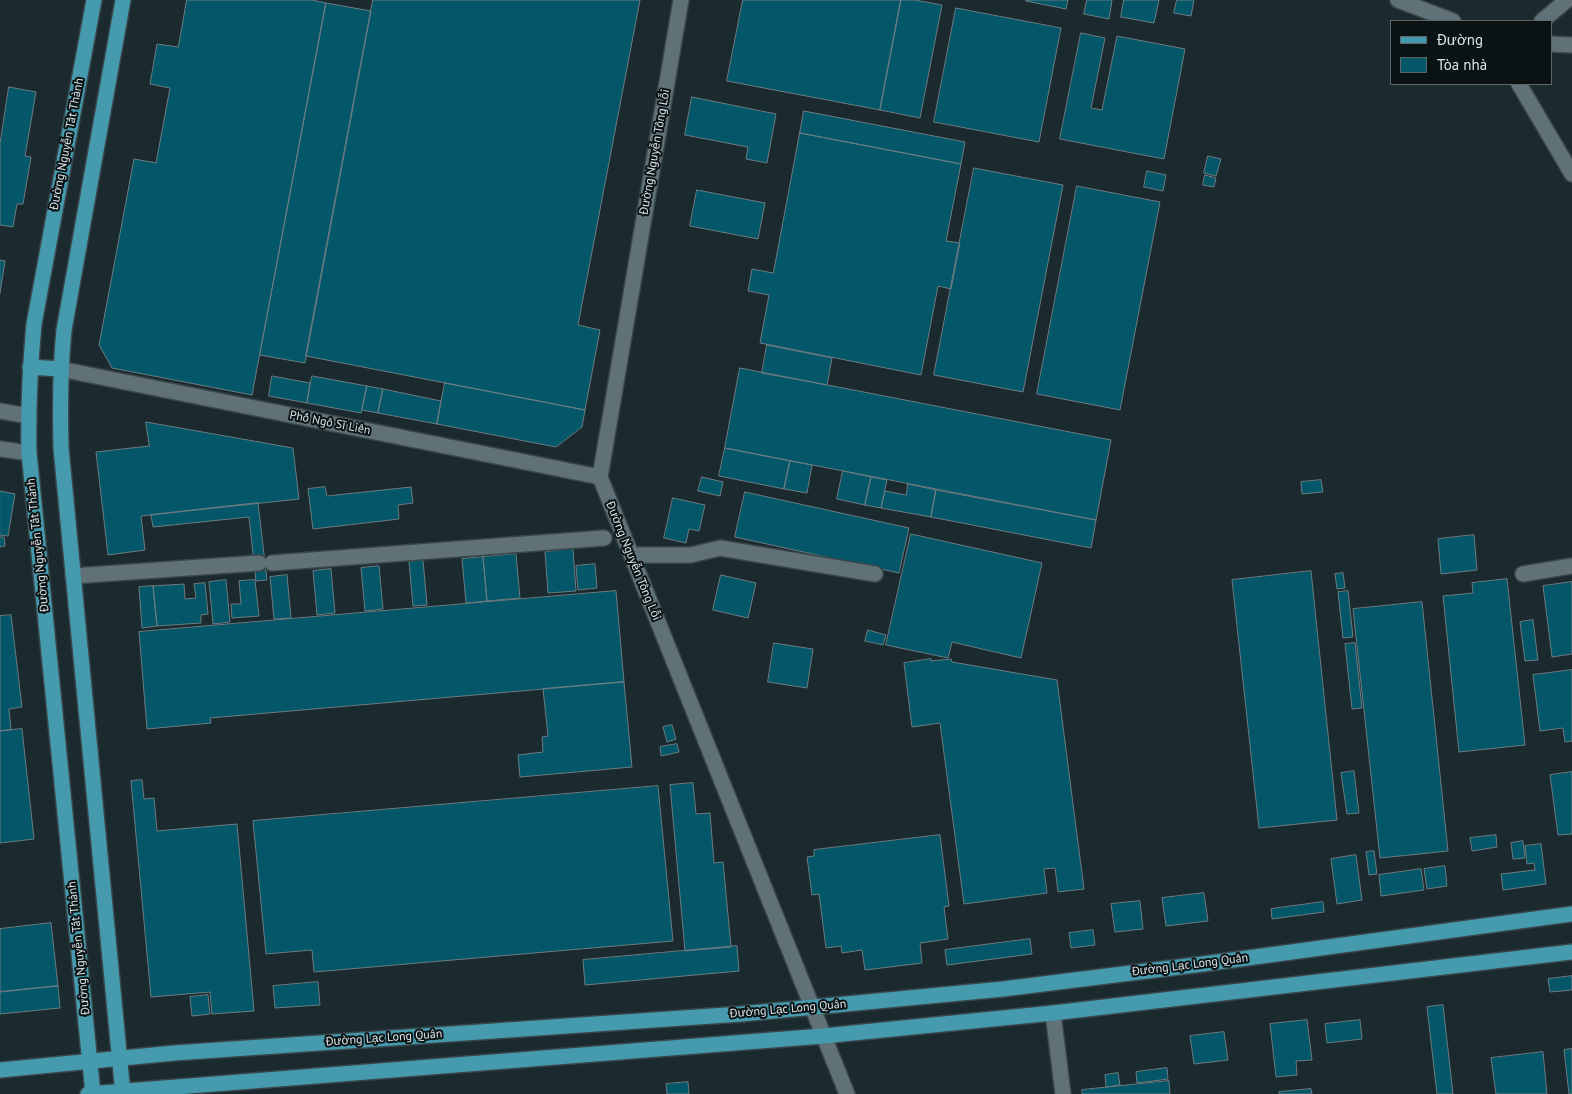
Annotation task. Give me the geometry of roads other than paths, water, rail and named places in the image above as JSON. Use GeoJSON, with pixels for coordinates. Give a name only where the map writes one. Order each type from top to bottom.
{"type":"FeatureCollection","features":[{"type":"Feature","properties":{"kind":"main road","name":"Đường Nguyễn Tất Thành"},"geometry":{"type":"LineString","coordinates":[[94,0],[34,324],[28,416],[29,453],[94,1094]]}},
{"type":"Feature","properties":{"kind":"main road"},"geometry":{"type":"LineString","coordinates":[[123,0],[64,330],[60,369],[61,448],[123,1093]]}},
{"type":"Feature","properties":{"kind":"main road"},"geometry":{"type":"LineString","coordinates":[[30,367],[60,369]]}},
{"type":"Feature","properties":{"kind":"main road","name":"Đường Lạc Long Quân"},"geometry":{"type":"LineString","coordinates":[[0,1070],[174,1053],[741,1014],[1003,989],[1213,963],[1572,914]]}},
{"type":"Feature","properties":{"kind":"main road"},"geometry":{"type":"LineString","coordinates":[[88,1094],[123,1093],[823,1036],[1053,1013],[1572,952]]}},
{"type":"Feature","properties":{"kind":"street","name":"Đường Nguyễn Tông Lỗi"},"geometry":{"type":"LineString","coordinates":[[681,0],[600,477],[846,1094]]}},
{"type":"Feature","properties":{"kind":"street"},"geometry":{"type":"LineString","coordinates":[[1398,0],[1450,20]]}},
{"type":"Feature","properties":{"kind":"street"},"geometry":{"type":"LineString","coordinates":[[1543,20],[1567,0]]}},
{"type":"Feature","properties":{"kind":"street"},"geometry":{"type":"LineString","coordinates":[[1552,44],[1572,45]]}},
{"type":"Feature","properties":{"kind":"street"},"geometry":{"type":"LineString","coordinates":[[1520,85],[1572,174]]}},
{"type":"Feature","properties":{"kind":"street","name":"Phố Ngô Sĩ Liên"},"geometry":{"type":"LineString","coordinates":[[60,369],[600,477]]}},
{"type":"Feature","properties":{"kind":"street"},"geometry":{"type":"LineString","coordinates":[[0,412],[28,416]]}},
{"type":"Feature","properties":{"kind":"street"},"geometry":{"type":"LineString","coordinates":[[0,449],[29,453]]}},
{"type":"Feature","properties":{"kind":"street"},"geometry":{"type":"LineString","coordinates":[[74,576],[604,538]]}},
{"type":"Feature","properties":{"kind":"street"},"geometry":{"type":"LineString","coordinates":[[631,555],[691,555],[720,548],[876,574]]}},
{"type":"Feature","properties":{"kind":"street"},"geometry":{"type":"LineString","coordinates":[[1523,574],[1572,566]]}},
{"type":"Feature","properties":{"kind":"street"},"geometry":{"type":"LineString","coordinates":[[1053,1013],[1063,1094]]}}]}
